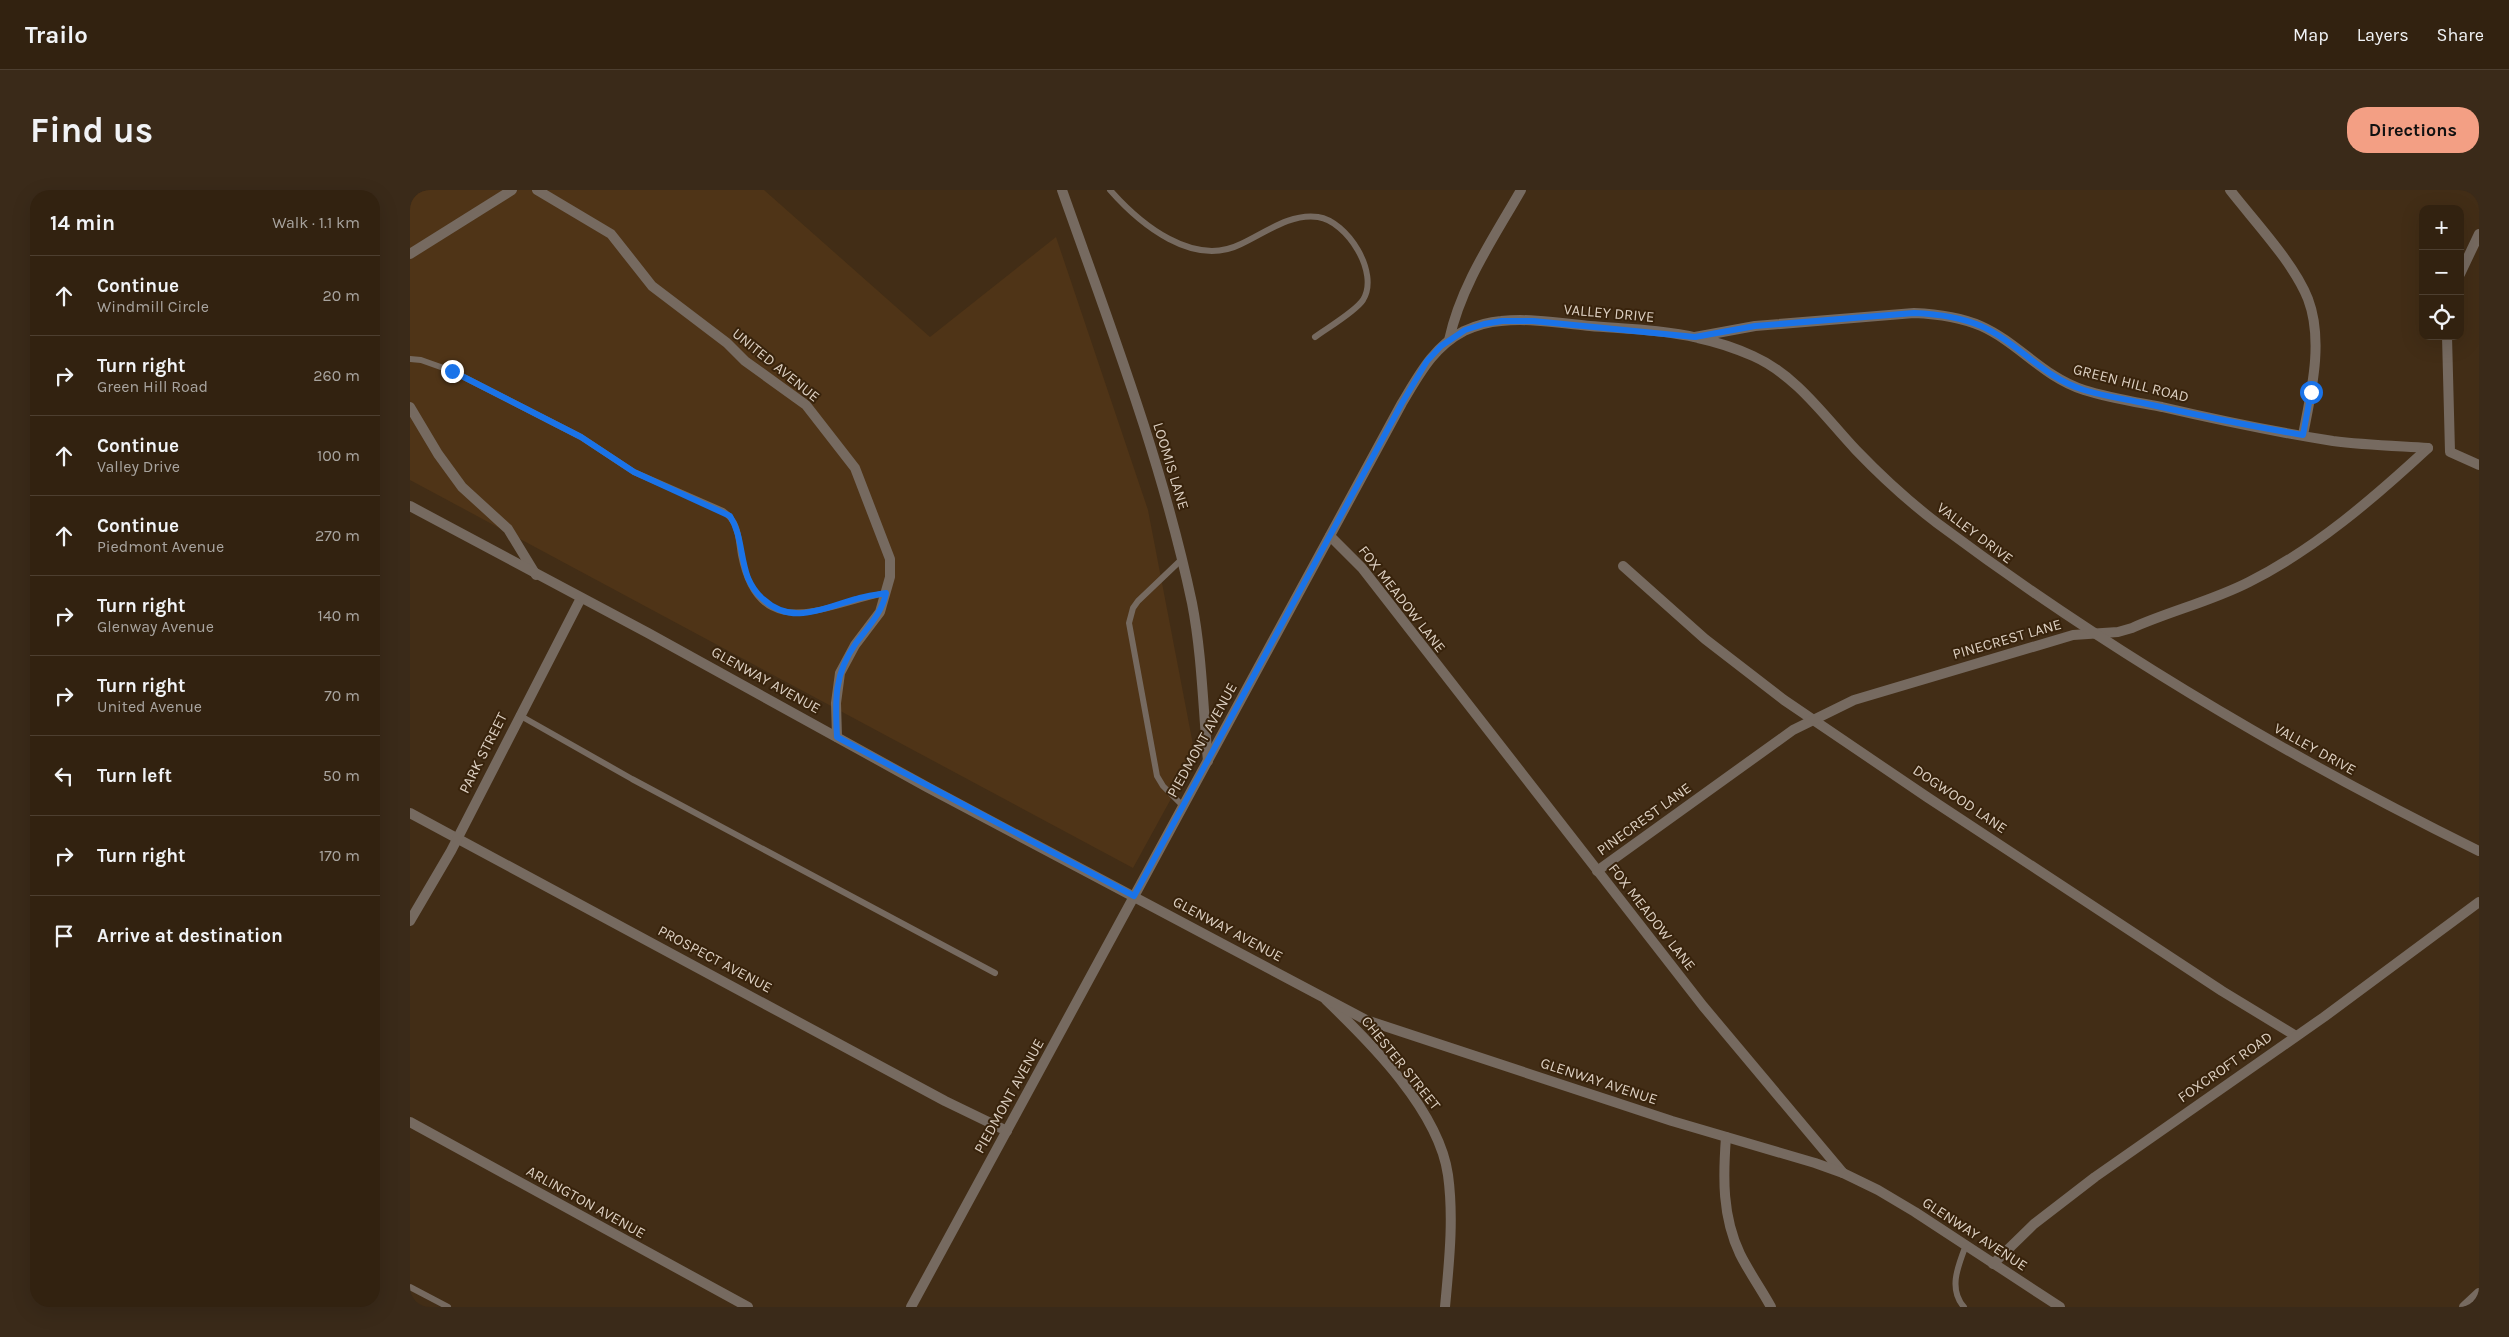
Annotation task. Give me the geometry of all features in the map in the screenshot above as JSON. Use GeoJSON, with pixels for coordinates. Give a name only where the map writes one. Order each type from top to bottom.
{"type":"FeatureCollection","features":[{"type":"Feature","properties":{"kind":"street"},"geometry":{"type":"LineString","coordinates":[[410,254],[512,190]]}},
{"type":"Feature","properties":{"kind":"street","name":"UNITED AVENUE"},"geometry":{"type":"LineString","coordinates":[[537,190],[611,234],[652,286],[727,344],[745,361],[806,405],[855,468],[890,559],[890,577],[880,612],[855,645],[840,673],[836,704],[837,737]]}},
{"type":"Feature","properties":{"kind":"street","name":"LOOMIS LANE"},"geometry":{"type":"LineString","coordinates":[[1062,190],[1128,376],[1169,506],[1198,641],[1208,761]]}},
{"type":"Feature","properties":{"kind":"street"},"geometry":{"type":"LineString","coordinates":[[1449,340],[1460,300],[1487,246],[1521,190]]}},
{"type":"Feature","properties":{"kind":"street"},"geometry":{"type":"LineString","coordinates":[[2230,190],[2286,264],[2308,300],[2313,319],[2315,352],[2303,435]]}},
{"type":"Feature","properties":{"kind":"street"},"geometry":{"type":"LineString","coordinates":[[2464,266],[2479,234]]}},
{"type":"Feature","properties":{"kind":"street","name":"GREEN HILL ROAD"},"geometry":{"type":"LineString","coordinates":[[1695,337],[1755,326],[1914,313],[1936,314],[1982,326],[2042,370],[2062,382],[2084,390],[2216,420],[2334,441],[2428,448]]}},
{"type":"Feature","properties":{"kind":"street","name":"VALLEY DRIVE"},"geometry":{"type":"LineString","coordinates":[[1449,340],[1465,330],[1484,324],[1502,321],[1533,321],[1695,337],[1725,344],[1755,356],[1784,374],[1887,481],[1922,512],[2019,584],[2093,633],[2255,733],[2330,775],[2479,851]]}},
{"type":"Feature","properties":{"kind":"street","name":"PIEDMONT AVENUE"},"geometry":{"type":"LineString","coordinates":[[911,1307],[1427,361],[1449,340]]}},
{"type":"Feature","properties":{"kind":"street"},"geometry":{"type":"LineString","coordinates":[[2448,340],[2450,452],[2479,465]]}},
{"type":"Feature","properties":{"kind":"street"},"geometry":{"type":"LineString","coordinates":[[410,407],[438,454],[462,487],[508,529],[536,575]]}},
{"type":"Feature","properties":{"kind":"street","name":"PINECREST LANE"},"geometry":{"type":"LineString","coordinates":[[1597,871],[1750,760],[1813,719],[1854,700],[2073,635],[2118,632],[2132,628],[2247,583],[2280,565],[2368,501],[2428,448]]}},
{"type":"Feature","properties":{"kind":"street","name":"GLENWAY AVENUE"},"geometry":{"type":"LineString","coordinates":[[410,506],[1366,1020],[1843,1173],[1878,1190],[2060,1307]]}},
{"type":"Feature","properties":{"kind":"street","name":"FOX MEADOW LANE"},"geometry":{"type":"LineString","coordinates":[[1330,536],[1362,568],[1703,1006],[1843,1173]]}},
{"type":"Feature","properties":{"kind":"street","name":"DOGWOOD LANE"},"geometry":{"type":"LineString","coordinates":[[1623,566],[1705,639],[1813,719],[2214,985],[2296,1036]]}},
{"type":"Feature","properties":{"kind":"street","name":"PARK STREET"},"geometry":{"type":"LineString","coordinates":[[410,921],[457,838],[580,598]]}},
{"type":"Feature","properties":{"kind":"street","name":"PROSPECT AVENUE"},"geometry":{"type":"LineString","coordinates":[[410,813],[945,1101],[1007,1131]]}},
{"type":"Feature","properties":{"kind":"street","name":"FOXCROFT ROAD"},"geometry":{"type":"LineString","coordinates":[[1993,1264],[2034,1224],[2095,1177],[2296,1036],[2479,902]]}},
{"type":"Feature","properties":{"kind":"street","name":"CHESTER STREET"},"geometry":{"type":"LineString","coordinates":[[1322,996],[1366,1038],[1410,1095],[1436,1134],[1448,1174],[1451,1211],[1445,1307]]}},
{"type":"Feature","properties":{"kind":"street","name":"ARLINGTON AVENUE"},"geometry":{"type":"LineString","coordinates":[[410,1122],[748,1307]]}},
{"type":"Feature","properties":{"kind":"street"},"geometry":{"type":"LineString","coordinates":[[1726,1137],[1723,1182],[1726,1212],[1740,1254],[1771,1307]]}},
{"type":"Feature","properties":{"kind":"street"},"geometry":{"type":"LineString","coordinates":[[2464,1307],[2479,1293]]}},
{"type":"Feature","properties":{"kind":"lane"},"geometry":{"type":"LineString","coordinates":[[1110,190],[1150,228],[1187,246],[1207,250],[1228,250],[1295,218],[1321,217],[1341,227],[1366,267],[1368,279],[1366,292],[1362,301],[1315,337]]}},
{"type":"Feature","properties":{"kind":"lane"},"geometry":{"type":"LineString","coordinates":[[410,359],[421,360],[452,371],[581,437],[634,472],[723,511],[730,516],[737,528],[748,580],[760,596],[772,607],[787,614],[806,614],[860,598],[886,593]]}},
{"type":"Feature","properties":{"kind":"lane"},"geometry":{"type":"LineString","coordinates":[[1181,560],[1138,600],[1132,608],[1129,623],[1157,776],[1163,786],[1183,806]]}},
{"type":"Feature","properties":{"kind":"lane"},"geometry":{"type":"LineString","coordinates":[[519,715],[632,779],[995,973]]}},
{"type":"Feature","properties":{"kind":"lane"},"geometry":{"type":"LineString","coordinates":[[1964,1307],[1957,1298],[1954,1288],[1958,1266],[1966,1245]]}},
{"type":"Feature","properties":{"kind":"lane"},"geometry":{"type":"LineString","coordinates":[[410,1287],[448,1307]]}},
{"type":"Feature","properties":{"kind":"shaded area"},"geometry":{"type":"Polygon","coordinates":[[[410,190],[764,190],[930,337],[1056,237],[1148,510],[1195,755],[1133,868],[410,480],[410,190]]]}},
{"type":"Feature","properties":{"kind":"route"},"geometry":{"type":"LineString","coordinates":[[452,371],[581,437],[634,472],[723,511],[730,516],[737,528],[748,580],[760,596],[772,607],[787,614],[806,614],[860,598],[886,593],[880,612],[855,645],[840,673],[836,695],[837,737],[927,787],[1134,896],[1402,403],[1427,361],[1441,346],[1465,330],[1502,321],[1533,321],[1630,329],[1695,337],[1755,326],[1914,313],[1936,314],[1982,326],[2042,370],[2062,382],[2084,390],[2216,420],[2303,435],[2311,392]]}}]}
